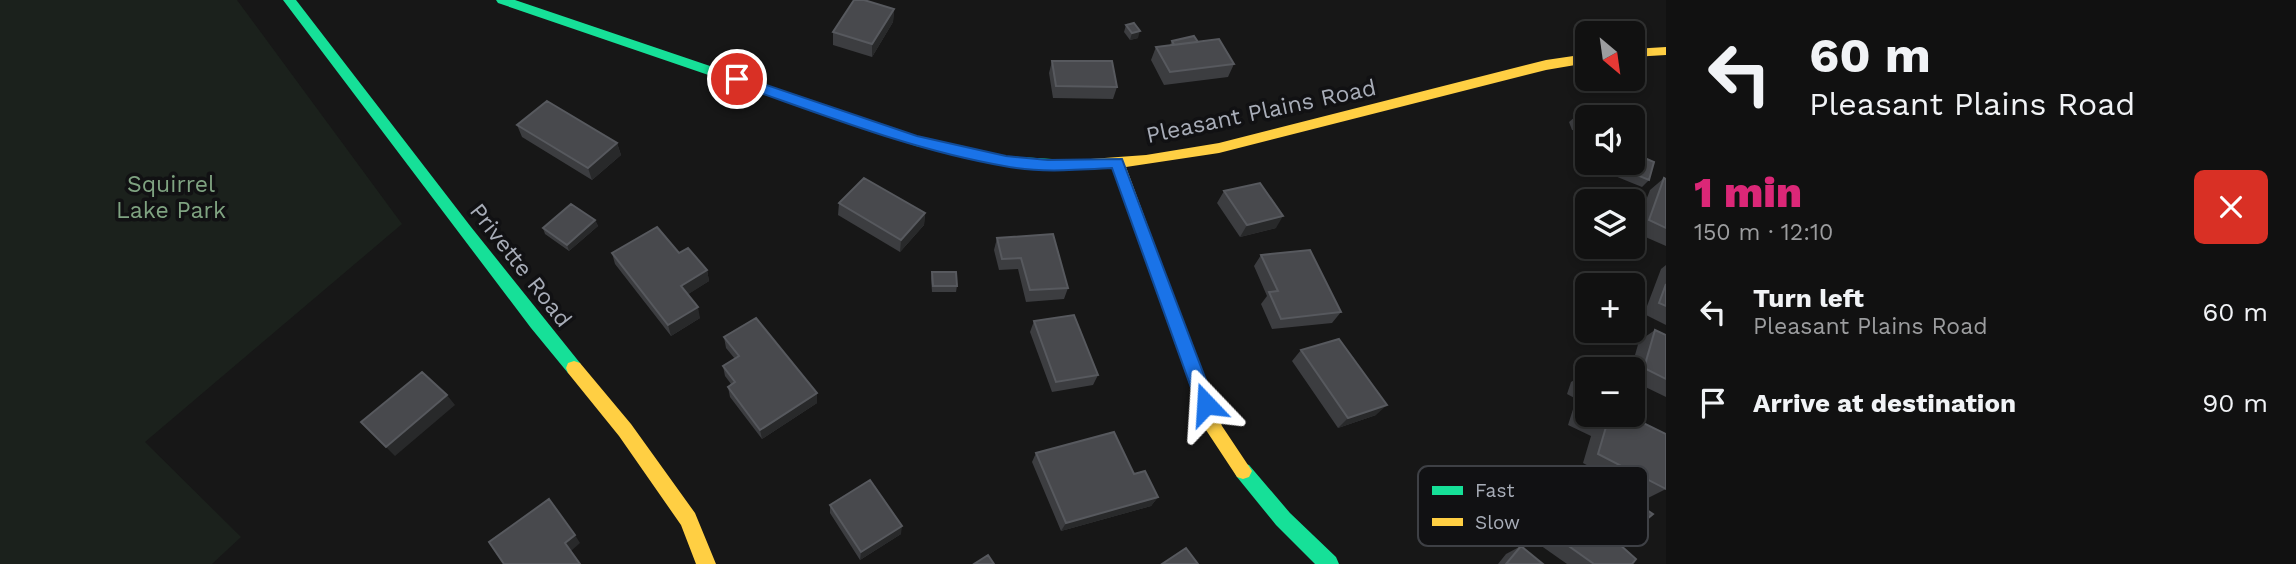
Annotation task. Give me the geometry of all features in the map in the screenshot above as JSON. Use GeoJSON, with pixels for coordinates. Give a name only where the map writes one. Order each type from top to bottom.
{"type":"FeatureCollection","features":[{"type":"Feature","properties":{"kind":"street","name":"Privette Road"},"geometry":{"type":"LineString","coordinates":[[289,0],[401,144],[496,274],[625,430],[688,519],[706,564]]}},
{"type":"Feature","properties":{"kind":"street","name":"Pleasant Plains Road"},"geometry":{"type":"LineString","coordinates":[[502,0],[916,141],[1006,161],[1048,165],[1117,163],[1219,148],[1546,65],[1575,60]]}},
{"type":"Feature","properties":{"kind":"street"},"geometry":{"type":"LineString","coordinates":[[1645,52],[1666,51]]}},
{"type":"Feature","properties":{"kind":"street"},"geometry":{"type":"LineString","coordinates":[[1117,163],[1215,429],[1250,482],[1329,564]]}},
{"type":"Feature","properties":{"kind":"green space","name":"Squirrel Lake Park"},"geometry":{"type":"Polygon","coordinates":[[[0,0],[237,0],[402,224],[145,442],[241,537],[212,564],[0,564],[0,0]]]}},
{"type":"Feature","properties":{"kind":"building"},"geometry":{"type":"Polygon","coordinates":[[[854,0],[864,0],[894,9],[872,44],[833,32],[854,0]]]}},
{"type":"Feature","properties":{"kind":"building"},"geometry":{"type":"Polygon","coordinates":[[[1134,23],[1140,31],[1132,33],[1126,25],[1134,23]]]}},
{"type":"Feature","properties":{"kind":"building"},"geometry":{"type":"Polygon","coordinates":[[[1194,36],[1198,42],[1174,45],[1172,41],[1194,36]]]}},
{"type":"Feature","properties":{"kind":"building"},"geometry":{"type":"Polygon","coordinates":[[[1219,39],[1234,64],[1170,72],[1156,47],[1219,39]]]}},
{"type":"Feature","properties":{"kind":"building"},"geometry":{"type":"Polygon","coordinates":[[[1052,61],[1112,61],[1117,87],[1056,86],[1052,61]]]}},
{"type":"Feature","properties":{"kind":"building"},"geometry":{"type":"Polygon","coordinates":[[[547,101],[617,143],[588,168],[517,125],[547,101]]]}},
{"type":"Feature","properties":{"kind":"building"},"geometry":{"type":"Polygon","coordinates":[[[1645,158],[1654,162],[1649,180],[1637,175],[1645,175],[1645,158]]]}},
{"type":"Feature","properties":{"kind":"building"},"geometry":{"type":"Polygon","coordinates":[[[864,178],[925,213],[901,240],[839,203],[864,178]]]}},
{"type":"Feature","properties":{"kind":"building"},"geometry":{"type":"Polygon","coordinates":[[[1664,178],[1666,179],[1666,228],[1649,220],[1664,178]]]}},
{"type":"Feature","properties":{"kind":"building"},"geometry":{"type":"Polygon","coordinates":[[[1260,183],[1283,216],[1247,225],[1224,191],[1260,183]]]}},
{"type":"Feature","properties":{"kind":"building"},"geometry":{"type":"Polygon","coordinates":[[[571,204],[595,220],[567,245],[543,228],[571,204]]]}},
{"type":"Feature","properties":{"kind":"building"},"geometry":{"type":"Polygon","coordinates":[[[657,227],[679,253],[688,248],[707,270],[681,286],[698,307],[668,325],[612,253],[657,227]]]}},
{"type":"Feature","properties":{"kind":"building"},"geometry":{"type":"Polygon","coordinates":[[[1053,234],[1068,288],[1030,290],[1021,258],[1002,259],[997,238],[1053,234]]]}},
{"type":"Feature","properties":{"kind":"building"},"geometry":{"type":"Polygon","coordinates":[[[1310,250],[1341,312],[1281,319],[1269,292],[1278,291],[1261,255],[1310,250]]]}},
{"type":"Feature","properties":{"kind":"building"},"geometry":{"type":"Polygon","coordinates":[[[932,272],[956,272],[957,286],[933,286],[932,272]]]}},
{"type":"Feature","properties":{"kind":"building"},"geometry":{"type":"Polygon","coordinates":[[[1666,284],[1666,306],[1659,303],[1666,284]]]}},
{"type":"Feature","properties":{"kind":"building"},"geometry":{"type":"Polygon","coordinates":[[[1074,315],[1098,375],[1056,382],[1034,321],[1074,315]]]}},
{"type":"Feature","properties":{"kind":"building"},"geometry":{"type":"Polygon","coordinates":[[[756,318],[817,393],[760,430],[728,387],[735,382],[723,366],[739,356],[724,337],[756,318]]]}},
{"type":"Feature","properties":{"kind":"building"},"geometry":{"type":"Polygon","coordinates":[[[1655,330],[1666,335],[1666,379],[1645,368],[1655,330]]]}},
{"type":"Feature","properties":{"kind":"building"},"geometry":{"type":"Polygon","coordinates":[[[1339,339],[1387,405],[1348,418],[1301,350],[1339,339]]]}},
{"type":"Feature","properties":{"kind":"building"},"geometry":{"type":"Polygon","coordinates":[[[422,372],[447,395],[386,447],[361,422],[422,372]]]}},
{"type":"Feature","properties":{"kind":"building"},"geometry":{"type":"Polygon","coordinates":[[[1645,424],[1666,434],[1666,489],[1648,480],[1648,466],[1621,466],[1598,454],[1606,427],[1645,427],[1645,424]]]}},
{"type":"Feature","properties":{"kind":"building"},"geometry":{"type":"Polygon","coordinates":[[[1114,432],[1134,474],[1145,471],[1158,497],[1066,523],[1036,453],[1114,432]]]}},
{"type":"Feature","properties":{"kind":"building"},"geometry":{"type":"Polygon","coordinates":[[[870,480],[902,526],[861,552],[830,505],[870,480]]]}},
{"type":"Feature","properties":{"kind":"building"},"geometry":{"type":"Polygon","coordinates":[[[549,499],[575,535],[565,543],[580,564],[504,564],[489,542],[549,499]]]}},
{"type":"Feature","properties":{"kind":"building"},"geometry":{"type":"Polygon","coordinates":[[[1521,546],[1543,564],[1506,564],[1521,546]]]}},
{"type":"Feature","properties":{"kind":"building"},"geometry":{"type":"Polygon","coordinates":[[[1569,546],[1621,546],[1636,559],[1632,564],[1594,564],[1569,546]]]}},
{"type":"Feature","properties":{"kind":"building"},"geometry":{"type":"Polygon","coordinates":[[[1186,548],[1198,564],[1162,564],[1186,548]]]}},
{"type":"Feature","properties":{"kind":"building"},"geometry":{"type":"Polygon","coordinates":[[[988,555],[994,564],[974,564],[988,555]]]}},
{"type":"Feature","properties":{"kind":"traffic: fast"},"geometry":{"type":"LineString","coordinates":[[289,0],[465,232],[574,368]]}},
{"type":"Feature","properties":{"kind":"traffic: fast"},"geometry":{"type":"LineString","coordinates":[[502,0],[916,141],[1006,161],[1068,165]]}},
{"type":"Feature","properties":{"kind":"traffic: fast"},"geometry":{"type":"LineString","coordinates":[[1243,471],[1283,519],[1329,564]]}},
{"type":"Feature","properties":{"kind":"traffic: slow"},"geometry":{"type":"LineString","coordinates":[[1645,52],[1666,51]]}},
{"type":"Feature","properties":{"kind":"traffic: slow"},"geometry":{"type":"LineString","coordinates":[[1068,165],[1146,160],[1219,148],[1546,65],[1575,60]]}},
{"type":"Feature","properties":{"kind":"traffic: slow"},"geometry":{"type":"LineString","coordinates":[[1117,162],[1215,430],[1243,471]]}},
{"type":"Feature","properties":{"kind":"traffic: slow"},"geometry":{"type":"LineString","coordinates":[[574,368],[625,430],[688,519],[706,564]]}},
{"type":"Feature","properties":{"kind":"route"},"geometry":{"type":"LineString","coordinates":[[737,79],[916,141],[1006,161],[1048,165],[1117,163],[1206,404]]}}]}
